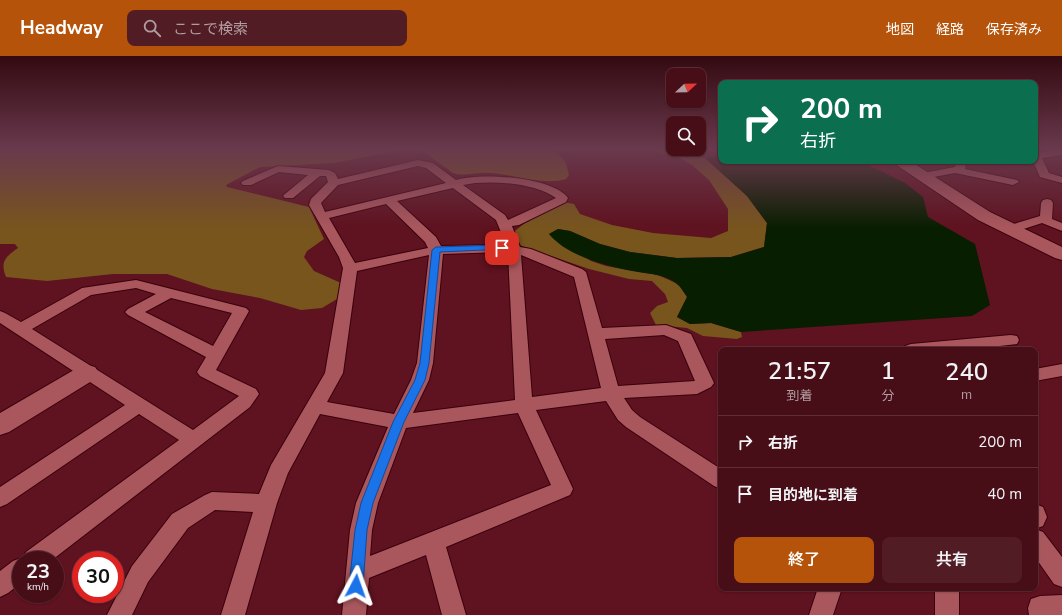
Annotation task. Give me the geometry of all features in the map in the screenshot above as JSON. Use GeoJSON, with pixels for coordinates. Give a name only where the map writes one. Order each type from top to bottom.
{"type":"FeatureCollection","features":[{"type":"Feature","properties":{"kind":"street"},"geometry":{"type":"LineString","coordinates":[[247,183],[265,175]]}},
{"type":"Feature","properties":{"kind":"street"},"geometry":{"type":"LineString","coordinates":[[289,196],[314,175]]}},
{"type":"Feature","properties":{"kind":"street"},"geometry":{"type":"LineString","coordinates":[[330,175],[334,183]]}},
{"type":"Feature","properties":{"kind":"street"},"geometry":{"type":"LineString","coordinates":[[233,615],[266,503],[278,471],[316,407],[336,368],[350,268],[346,257],[315,205],[315,202],[334,183],[368,175]]}},
{"type":"Feature","properties":{"kind":"street"},"geometry":{"type":"LineString","coordinates":[[357,572],[563,489],[524,406],[514,249],[505,224],[497,214],[443,175]]}},
{"type":"Feature","properties":{"kind":"street"},"geometry":{"type":"LineString","coordinates":[[990,175],[1013,182]]}},
{"type":"Feature","properties":{"kind":"street"},"geometry":{"type":"LineString","coordinates":[[1044,175],[1062,180]]}},
{"type":"Feature","properties":{"kind":"street"},"geometry":{"type":"LineString","coordinates":[[923,176],[962,203],[1062,254]]}},
{"type":"Feature","properties":{"kind":"street"},"geometry":{"type":"LineString","coordinates":[[322,216],[455,184],[470,179],[517,180],[530,183],[560,195],[562,198],[562,200],[515,222],[505,224]]}},
{"type":"Feature","properties":{"kind":"street"},"geometry":{"type":"LineString","coordinates":[[354,615],[361,530],[367,503],[399,422],[420,380],[425,363],[436,250],[431,240],[389,200]]}},
{"type":"Feature","properties":{"kind":"street"},"geometry":{"type":"LineString","coordinates":[[1046,220],[1047,203]]}},
{"type":"Feature","properties":{"kind":"street"},"geometry":{"type":"LineString","coordinates":[[1011,229],[1042,219],[1062,227]]}},
{"type":"Feature","properties":{"kind":"street"},"geometry":{"type":"LineString","coordinates":[[350,268],[436,250],[495,248],[514,249],[577,272],[581,275],[611,394],[625,415],[633,422],[718,478]]}},
{"type":"Feature","properties":{"kind":"street"},"geometry":{"type":"LineString","coordinates":[[20,330],[87,291],[136,284],[241,311],[206,372],[250,394],[244,402],[46,551]]}},
{"type":"Feature","properties":{"kind":"street"},"geometry":{"type":"LineString","coordinates":[[169,293],[133,312],[216,355]]}},
{"type":"Feature","properties":{"kind":"street"},"geometry":{"type":"LineString","coordinates":[[0,316],[194,440]]}},
{"type":"Feature","properties":{"kind":"street"},"geometry":{"type":"LineString","coordinates":[[316,407],[399,422],[623,392],[697,388],[706,383],[685,338],[676,333],[666,330],[595,334]]}},
{"type":"Feature","properties":{"kind":"street"},"geometry":{"type":"LineString","coordinates":[[955,347],[1011,340]]}},
{"type":"Feature","properties":{"kind":"street"},"geometry":{"type":"LineString","coordinates":[[1038,374],[1062,370]]}},
{"type":"Feature","properties":{"kind":"street"},"geometry":{"type":"LineString","coordinates":[[0,425],[88,373]]}},
{"type":"Feature","properties":{"kind":"street"},"geometry":{"type":"LineString","coordinates":[[0,498],[139,405]]}},
{"type":"Feature","properties":{"kind":"street"},"geometry":{"type":"LineString","coordinates":[[119,615],[140,574],[180,521],[212,501],[266,503]]}},
{"type":"Feature","properties":{"kind":"street"},"geometry":{"type":"LineString","coordinates":[[433,541],[454,615]]}},
{"type":"Feature","properties":{"kind":"street"},"geometry":{"type":"LineString","coordinates":[[1038,543],[1059,568]]}},
{"type":"Feature","properties":{"kind":"street"},"geometry":{"type":"LineString","coordinates":[[0,585],[12,576]]}},
{"type":"Feature","properties":{"kind":"street"},"geometry":{"type":"LineString","coordinates":[[821,615],[829,591]]}},
{"type":"Feature","properties":{"kind":"street"},"geometry":{"type":"LineString","coordinates":[[947,591],[947,615]]}},
{"type":"Feature","properties":{"kind":"street"},"geometry":{"type":"LineString","coordinates":[[1041,615],[1040,608],[1062,607]]}},
{"type":"Feature","properties":{"kind":"shaded area"},"geometry":{"type":"Polygon","coordinates":[[[0,175],[245,175],[226,185],[227,187],[309,207],[324,239],[307,251],[304,257],[314,271],[341,283],[343,287],[337,299],[322,308],[301,310],[260,298],[212,289],[167,274],[113,274],[47,281],[6,277],[4,272],[5,260],[18,248],[15,244],[0,244],[0,175]]]}},
{"type":"Feature","properties":{"kind":"shaded area"},"geometry":{"type":"Polygon","coordinates":[[[506,175],[569,175],[566,179],[557,181],[506,175]]]}},
{"type":"Feature","properties":{"kind":"shaded area"},"geometry":{"type":"Polygon","coordinates":[[[703,175],[724,175],[747,196],[767,223],[764,247],[731,257],[677,258],[630,252],[600,244],[570,231],[558,229],[549,234],[591,261],[606,266],[658,275],[678,284],[687,297],[677,317],[690,324],[711,323],[741,332],[742,337],[737,339],[703,336],[687,328],[656,325],[650,313],[657,306],[668,302],[665,294],[652,281],[629,279],[589,269],[522,246],[515,241],[511,234],[525,223],[563,202],[574,204],[580,214],[612,225],[653,233],[711,238],[728,231],[728,209],[709,180],[703,175]]]}},
{"type":"Feature","properties":{"kind":"shaded area"},"geometry":{"type":"Polygon","coordinates":[[[724,175],[889,175],[905,183],[923,197],[928,217],[975,244],[990,305],[972,316],[741,332],[711,323],[690,324],[677,317],[687,297],[681,288],[674,282],[659,276],[627,270],[590,260],[567,249],[549,234],[558,229],[570,231],[600,244],[630,252],[677,258],[731,257],[764,247],[767,223],[747,196],[724,175]]]}},
{"type":"Feature","properties":{"kind":"route"},"geometry":{"type":"LineString","coordinates":[[356,586],[361,530],[367,503],[379,468],[399,422],[420,380],[425,363],[436,250],[448,248],[502,248]]}}]}
